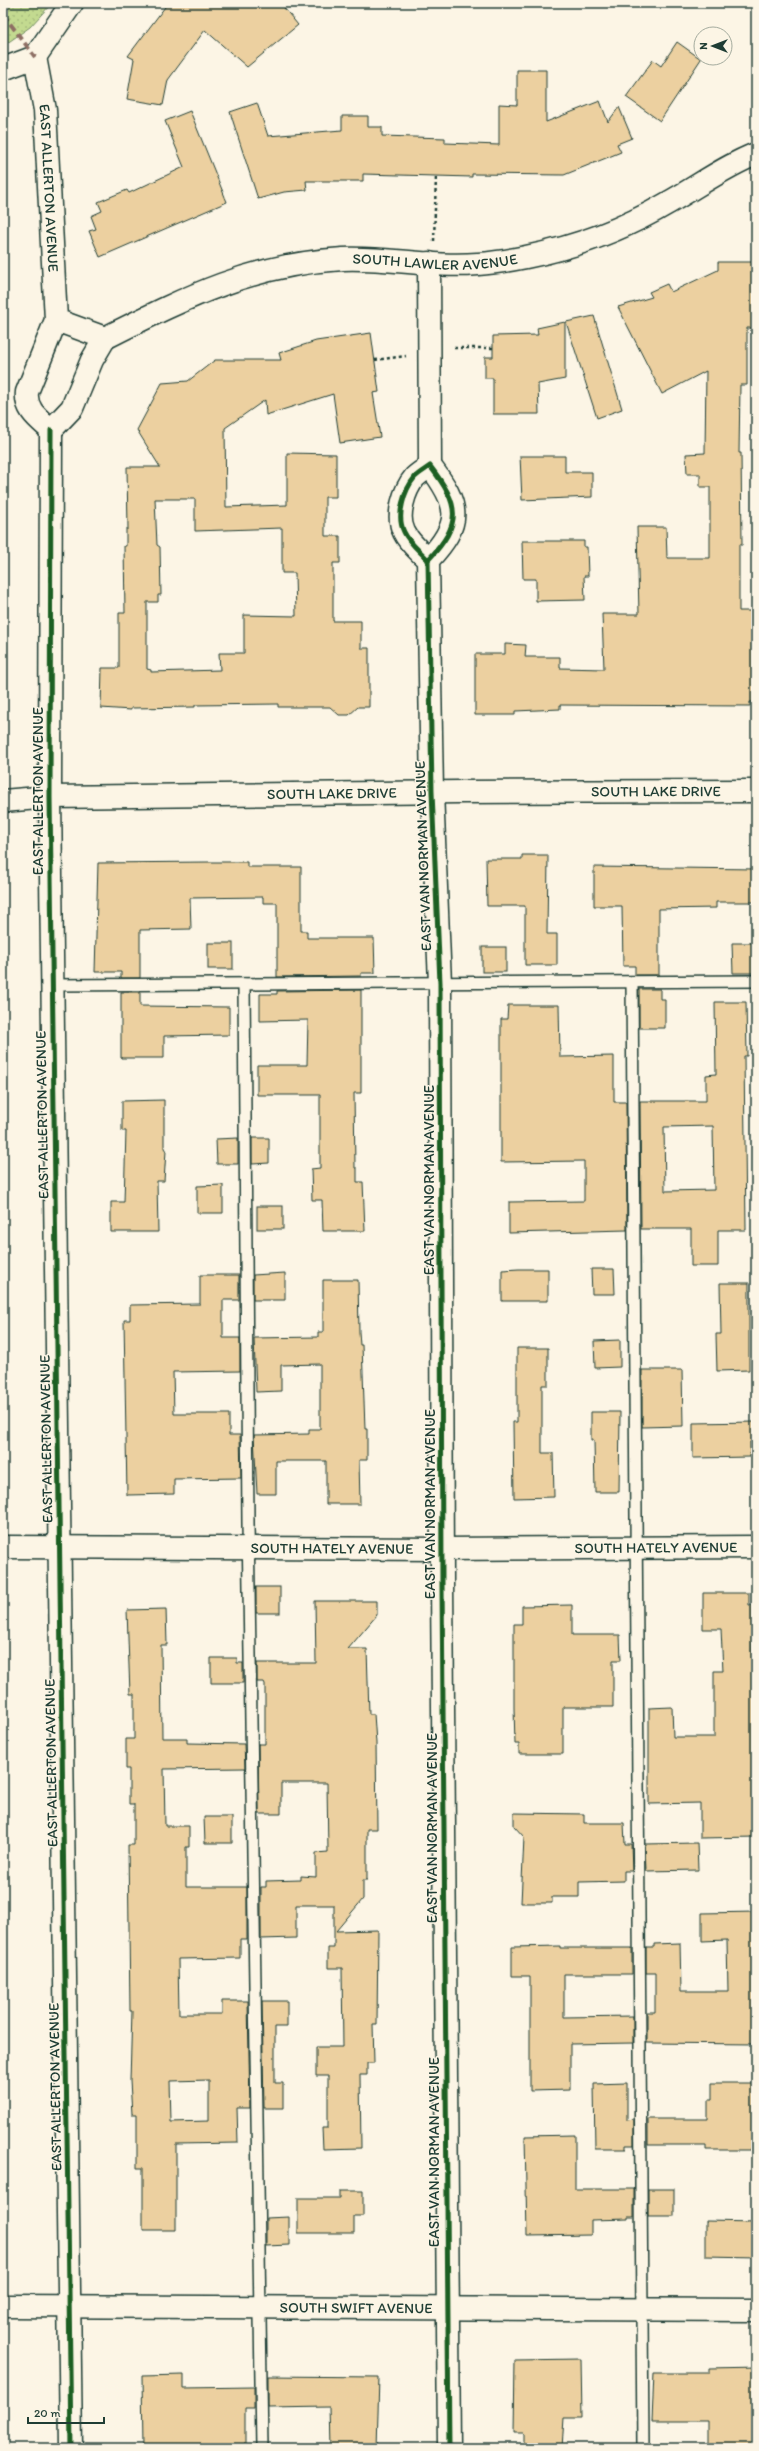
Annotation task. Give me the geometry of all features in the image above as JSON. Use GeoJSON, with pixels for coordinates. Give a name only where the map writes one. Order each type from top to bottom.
{"type":"FeatureCollection","features":[{"type":"Feature","properties":{"kind":"street"},"geometry":{"type":"LineString","coordinates":[[3,69],[35,57],[72,3]]}},
{"type":"Feature","properties":{"kind":"street","name":"EAST ALLERTON AVENUE"},"geometry":{"type":"LineString","coordinates":[[35,57],[45,110],[56,320],[27,392],[26,399],[32,412],[51,430],[50,797],[71,2448]]}},
{"type":"Feature","properties":{"kind":"street","name":"SOUTH LAWLER AVENUE"},"geometry":{"type":"LineString","coordinates":[[105,338],[194,294],[245,275],[300,263],[344,259],[478,264],[526,257],[610,233],[667,204],[741,160],[756,154]]}},
{"type":"Feature","properties":{"kind":"street"},"geometry":{"type":"LineString","coordinates":[[430,466],[415,477],[405,496],[400,514],[403,531],[410,542],[428,560],[446,542],[455,520],[451,498],[430,466],[432,263]]}},
{"type":"Feature","properties":{"kind":"street"},"geometry":{"type":"LineString","coordinates":[[51,430],[72,408],[92,360],[105,338],[56,320]]}},
{"type":"Feature","properties":{"kind":"street","name":"EAST VAN NORMAN AVENUE"},"geometry":{"type":"LineString","coordinates":[[428,560],[432,792],[440,983],[442,1549],[449,2448]]}},
{"type":"Feature","properties":{"kind":"street","name":"SOUTH LAKE DRIVE"},"geometry":{"type":"LineString","coordinates":[[3,801],[50,797],[432,792],[756,791]]}},
{"type":"Feature","properties":{"kind":"street","name":"SOUTH HATELY AVENUE"},"geometry":{"type":"LineString","coordinates":[[3,1547],[442,1549],[756,1547]]}},
{"type":"Feature","properties":{"kind":"street","name":"SOUTH SWIFT AVENUE"},"geometry":{"type":"LineString","coordinates":[[3,2306],[448,2310],[756,2310]]}},
{"type":"Feature","properties":{"kind":"lane"},"geometry":{"type":"LineString","coordinates":[[52,985],[756,981]]}},
{"type":"Feature","properties":{"kind":"lane"},"geometry":{"type":"LineString","coordinates":[[632,982],[643,2448]]}},
{"type":"Feature","properties":{"kind":"lane"},"geometry":{"type":"LineString","coordinates":[[244,984],[248,1548],[262,2448]]}},
{"type":"Feature","properties":{"kind":"path"},"geometry":{"type":"LineString","coordinates":[[432,263],[436,176]]}},
{"type":"Feature","properties":{"kind":"path"},"geometry":{"type":"LineString","coordinates":[[375,360],[430,350],[493,348]]}},
{"type":"Feature","properties":{"kind":"green space"},"geometry":{"type":"Polygon","coordinates":[[[3,3],[52,3],[30,27],[3,46],[3,3]]]}},
{"type":"Feature","properties":{"kind":"building"},"geometry":{"type":"Polygon","coordinates":[[[168,3],[280,3],[298,25],[247,67],[205,30],[168,80],[163,105],[127,99],[134,59],[128,56],[168,3]]]}},
{"type":"Feature","properties":{"kind":"building"},"geometry":{"type":"Polygon","coordinates":[[[677,42],[693,53],[693,66],[696,66],[660,121],[626,97],[653,60],[661,66],[677,42]]]}},
{"type":"Feature","properties":{"kind":"building"},"geometry":{"type":"Polygon","coordinates":[[[517,70],[546,70],[546,122],[600,101],[608,122],[619,107],[632,138],[617,144],[621,152],[564,175],[472,174],[472,177],[363,174],[363,181],[306,181],[307,190],[284,192],[258,199],[230,112],[257,103],[268,136],[342,130],[342,116],[368,116],[368,127],[382,127],[382,136],[445,138],[445,143],[499,145],[499,104],[517,105],[517,70]]]}},
{"type":"Feature","properties":{"kind":"building"},"geometry":{"type":"Polygon","coordinates":[[[190,111],[227,202],[100,257],[89,231],[96,229],[91,216],[102,211],[98,202],[127,190],[129,193],[184,167],[165,121],[190,111]]]}},
{"type":"Feature","properties":{"kind":"building"},"geometry":{"type":"Polygon","coordinates":[[[718,262],[756,262],[756,328],[747,328],[747,385],[740,385],[739,453],[741,453],[742,545],[739,545],[739,611],[756,611],[756,702],[750,702],[750,706],[560,705],[560,709],[515,711],[515,715],[475,715],[475,654],[505,654],[505,644],[526,645],[525,657],[560,657],[560,668],[604,669],[602,614],[639,614],[637,527],[666,527],[667,558],[710,558],[710,487],[700,487],[700,474],[687,474],[686,454],[705,453],[706,371],[662,394],[618,307],[652,297],[649,292],[667,284],[671,292],[718,270],[718,262]]]}},
{"type":"Feature","properties":{"kind":"building"},"geometry":{"type":"Polygon","coordinates":[[[594,316],[622,409],[597,418],[566,322],[594,316]]]}},
{"type":"Feature","properties":{"kind":"building"},"geometry":{"type":"Polygon","coordinates":[[[565,322],[565,379],[538,384],[539,414],[493,414],[493,378],[485,378],[485,357],[493,357],[493,336],[538,335],[537,328],[565,322]]]}},
{"type":"Feature","properties":{"kind":"building"},"geometry":{"type":"Polygon","coordinates":[[[371,333],[379,392],[373,393],[380,437],[340,443],[333,394],[266,415],[265,400],[225,428],[226,507],[287,505],[287,453],[336,454],[336,497],[325,497],[325,536],[340,536],[340,563],[333,563],[333,621],[361,621],[361,648],[369,648],[369,707],[358,707],[349,715],[339,715],[330,707],[278,707],[278,704],[195,705],[195,707],[131,708],[131,710],[101,708],[102,668],[119,668],[119,613],[125,613],[124,546],[126,546],[126,529],[128,529],[127,467],[160,467],[137,430],[162,383],[188,381],[215,360],[281,360],[279,353],[316,341],[371,333]],[[155,499],[157,545],[160,547],[161,595],[158,595],[158,602],[147,602],[147,669],[151,670],[151,672],[220,670],[219,653],[244,653],[244,615],[296,616],[295,573],[282,573],[282,528],[195,531],[195,499],[155,499]]]}},
{"type":"Feature","properties":{"kind":"building"},"geometry":{"type":"Polygon","coordinates":[[[520,456],[565,456],[565,472],[592,472],[592,497],[522,500],[520,456]]]}},
{"type":"Feature","properties":{"kind":"building"},"geometry":{"type":"Polygon","coordinates":[[[522,541],[584,541],[584,547],[587,547],[588,576],[584,576],[585,600],[536,601],[536,579],[523,579],[522,541]]]}},
{"type":"Feature","properties":{"kind":"building"},"geometry":{"type":"Polygon","coordinates":[[[522,855],[548,855],[547,934],[557,934],[557,965],[525,965],[525,906],[487,906],[486,859],[522,859],[522,855]]]}},
{"type":"Feature","properties":{"kind":"building"},"geometry":{"type":"Polygon","coordinates":[[[247,862],[247,867],[301,867],[301,931],[307,931],[307,938],[374,938],[375,973],[361,973],[361,976],[277,977],[277,903],[263,903],[263,897],[190,898],[191,929],[140,930],[140,978],[121,978],[121,972],[95,972],[98,863],[247,862]]]}},
{"type":"Feature","properties":{"kind":"building"},"geometry":{"type":"Polygon","coordinates":[[[594,867],[756,869],[756,902],[716,902],[716,908],[659,909],[659,975],[635,975],[635,966],[623,966],[622,906],[594,906],[594,867]]]}},
{"type":"Feature","properties":{"kind":"building"},"geometry":{"type":"Polygon","coordinates":[[[208,943],[233,943],[233,969],[208,969],[208,943]]]}},
{"type":"Feature","properties":{"kind":"building"},"geometry":{"type":"Polygon","coordinates":[[[732,943],[756,943],[756,973],[733,973],[732,943]]]}},
{"type":"Feature","properties":{"kind":"building"},"geometry":{"type":"Polygon","coordinates":[[[482,947],[506,947],[506,972],[482,972],[482,947]]]}},
{"type":"Feature","properties":{"kind":"building"},"geometry":{"type":"Polygon","coordinates":[[[639,989],[660,989],[660,999],[665,999],[665,1028],[639,1028],[639,989]]]}},
{"type":"Feature","properties":{"kind":"building"},"geometry":{"type":"Polygon","coordinates":[[[361,990],[361,1093],[354,1093],[355,1168],[357,1168],[357,1182],[363,1182],[365,1231],[323,1231],[322,1200],[312,1200],[311,1169],[320,1168],[320,1095],[257,1095],[257,1065],[307,1065],[308,1020],[260,1021],[260,994],[277,994],[277,991],[361,990]]]}},
{"type":"Feature","properties":{"kind":"building"},"geometry":{"type":"Polygon","coordinates":[[[121,992],[140,992],[140,1006],[229,1007],[229,1035],[164,1036],[164,1058],[121,1058],[121,992]]]}},
{"type":"Feature","properties":{"kind":"building"},"geometry":{"type":"Polygon","coordinates":[[[715,1002],[746,1002],[747,1056],[744,1056],[746,1230],[718,1230],[718,1266],[691,1266],[691,1229],[641,1229],[640,1101],[706,1101],[706,1075],[716,1074],[715,1002]],[[713,1126],[664,1127],[665,1191],[714,1190],[713,1126]]]}},
{"type":"Feature","properties":{"kind":"building"},"geometry":{"type":"Polygon","coordinates":[[[508,1005],[559,1005],[560,1057],[614,1056],[614,1102],[626,1102],[627,1230],[509,1233],[509,1202],[584,1201],[584,1161],[501,1162],[501,1019],[507,1019],[508,1005]]]}},
{"type":"Feature","properties":{"kind":"building"},"geometry":{"type":"Polygon","coordinates":[[[164,1100],[164,1148],[166,1151],[164,1181],[157,1181],[158,1232],[111,1232],[111,1202],[124,1202],[126,1131],[122,1131],[122,1101],[164,1100]]]}},
{"type":"Feature","properties":{"kind":"building"},"geometry":{"type":"Polygon","coordinates":[[[238,1138],[238,1164],[217,1164],[216,1139],[238,1138]]]}},
{"type":"Feature","properties":{"kind":"building"},"geometry":{"type":"Polygon","coordinates":[[[252,1138],[269,1138],[269,1163],[252,1164],[252,1138]]]}},
{"type":"Feature","properties":{"kind":"building"},"geometry":{"type":"Polygon","coordinates":[[[223,1185],[223,1213],[197,1213],[197,1186],[223,1185]]]}},
{"type":"Feature","properties":{"kind":"building"},"geometry":{"type":"Polygon","coordinates":[[[257,1206],[283,1206],[283,1229],[257,1229],[257,1206]]]}},
{"type":"Feature","properties":{"kind":"building"},"geometry":{"type":"Polygon","coordinates":[[[548,1269],[548,1301],[502,1301],[502,1270],[548,1269]]]}},
{"type":"Feature","properties":{"kind":"building"},"geometry":{"type":"Polygon","coordinates":[[[591,1269],[614,1269],[615,1294],[592,1294],[591,1269]]]}},
{"type":"Feature","properties":{"kind":"building"},"geometry":{"type":"Polygon","coordinates":[[[285,1273],[285,1300],[253,1300],[253,1275],[285,1273]]]}},
{"type":"Feature","properties":{"kind":"building"},"geometry":{"type":"Polygon","coordinates":[[[200,1275],[239,1275],[239,1300],[223,1300],[223,1338],[240,1338],[240,1371],[173,1372],[174,1414],[229,1414],[229,1435],[240,1435],[241,1478],[174,1479],[174,1494],[127,1495],[124,1320],[130,1320],[130,1305],[200,1304],[200,1275]]]}},
{"type":"Feature","properties":{"kind":"building"},"geometry":{"type":"Polygon","coordinates":[[[323,1280],[358,1280],[359,1332],[360,1345],[362,1345],[365,1429],[367,1429],[367,1460],[359,1460],[360,1504],[326,1504],[326,1461],[276,1461],[276,1494],[257,1494],[254,1435],[309,1434],[309,1429],[320,1429],[320,1364],[281,1365],[281,1391],[256,1392],[254,1338],[318,1337],[318,1332],[323,1332],[323,1280]]]}},
{"type":"Feature","properties":{"kind":"building"},"geometry":{"type":"Polygon","coordinates":[[[720,1283],[749,1283],[749,1370],[717,1371],[716,1334],[721,1334],[720,1283]]]}},
{"type":"Feature","properties":{"kind":"building"},"geometry":{"type":"Polygon","coordinates":[[[620,1340],[620,1367],[595,1368],[594,1341],[620,1340]]]}},
{"type":"Feature","properties":{"kind":"building"},"geometry":{"type":"Polygon","coordinates":[[[517,1348],[548,1348],[548,1385],[542,1385],[542,1453],[553,1453],[554,1497],[514,1498],[513,1422],[517,1422],[517,1348]]]}},
{"type":"Feature","properties":{"kind":"building"},"geometry":{"type":"Polygon","coordinates":[[[642,1370],[682,1370],[683,1426],[642,1427],[642,1370]]]}},
{"type":"Feature","properties":{"kind":"building"},"geometry":{"type":"Polygon","coordinates":[[[591,1412],[620,1412],[619,1492],[595,1492],[594,1440],[591,1440],[591,1412]]]}},
{"type":"Feature","properties":{"kind":"building"},"geometry":{"type":"Polygon","coordinates":[[[756,1422],[756,1442],[750,1442],[750,1457],[693,1458],[693,1423],[756,1422]]]}},
{"type":"Feature","properties":{"kind":"building"},"geometry":{"type":"Polygon","coordinates":[[[256,1587],[280,1587],[280,1613],[256,1613],[256,1587]]]}},
{"type":"Feature","properties":{"kind":"building"},"geometry":{"type":"Polygon","coordinates":[[[703,1593],[749,1593],[749,1605],[753,1605],[752,1671],[756,1671],[756,1837],[700,1838],[700,1803],[649,1804],[649,1708],[672,1707],[673,1737],[714,1737],[714,1671],[723,1671],[721,1629],[703,1629],[703,1593]]]}},
{"type":"Feature","properties":{"kind":"building"},"geometry":{"type":"Polygon","coordinates":[[[315,1601],[377,1601],[377,1615],[348,1649],[367,1649],[369,1714],[374,1714],[376,1743],[377,1829],[367,1829],[367,1880],[363,1880],[363,1899],[336,1931],[378,1930],[377,2024],[373,2024],[374,2063],[367,2063],[367,2075],[360,2075],[361,2148],[323,2149],[322,2128],[328,2128],[328,2076],[316,2076],[316,2047],[343,2047],[342,1968],[328,1968],[328,1948],[334,1948],[334,1905],[296,1905],[296,1938],[261,1939],[261,1887],[266,1887],[266,1881],[301,1880],[301,1876],[316,1877],[316,1853],[328,1852],[327,1783],[281,1783],[281,1814],[259,1814],[258,1744],[265,1744],[265,1684],[264,1682],[257,1682],[257,1663],[316,1663],[315,1601]]]}},
{"type":"Feature","properties":{"kind":"building"},"geometry":{"type":"Polygon","coordinates":[[[572,1605],[572,1635],[620,1635],[621,1660],[613,1660],[613,1707],[563,1707],[563,1754],[519,1754],[519,1744],[515,1744],[514,1624],[522,1624],[522,1606],[572,1605]]]}},
{"type":"Feature","properties":{"kind":"building"},"geometry":{"type":"Polygon","coordinates":[[[166,1609],[167,1645],[161,1645],[162,1738],[187,1738],[187,1743],[244,1744],[245,1768],[164,1769],[165,1826],[189,1826],[189,1847],[186,1847],[186,1887],[247,1887],[247,1939],[240,1939],[240,1958],[178,1959],[179,2014],[222,2014],[222,2001],[248,2001],[250,2108],[237,2108],[238,2143],[176,2144],[176,2230],[143,2230],[143,2168],[137,2168],[137,2114],[132,2114],[130,2081],[132,2011],[130,2011],[128,1845],[134,1845],[134,1804],[129,1804],[129,1769],[126,1769],[126,1739],[134,1739],[134,1694],[130,1694],[127,1610],[166,1609]],[[209,2080],[170,2081],[171,2122],[209,2121],[209,2080]]]}},
{"type":"Feature","properties":{"kind":"building"},"geometry":{"type":"Polygon","coordinates":[[[211,1658],[237,1658],[237,1663],[243,1663],[243,1683],[211,1683],[211,1658]]]}},
{"type":"Feature","properties":{"kind":"building"},"geometry":{"type":"Polygon","coordinates":[[[514,1813],[584,1814],[584,1823],[624,1823],[625,1844],[631,1844],[632,1871],[624,1871],[624,1881],[579,1882],[579,1897],[552,1897],[552,1903],[521,1903],[524,1837],[514,1826],[514,1813]]]}},
{"type":"Feature","properties":{"kind":"building"},"geometry":{"type":"Polygon","coordinates":[[[204,1817],[232,1817],[232,1843],[205,1843],[204,1817]]]}},
{"type":"Feature","properties":{"kind":"building"},"geometry":{"type":"Polygon","coordinates":[[[697,1843],[698,1870],[646,1871],[645,1844],[697,1843]]]}},
{"type":"Feature","properties":{"kind":"building"},"geometry":{"type":"Polygon","coordinates":[[[756,1912],[756,2044],[647,2043],[647,2012],[655,2012],[655,1973],[646,1973],[646,1947],[654,1947],[654,1944],[680,1943],[681,1991],[728,1991],[727,1940],[702,1941],[702,1913],[756,1912]]]}},
{"type":"Feature","properties":{"kind":"building"},"geometry":{"type":"Polygon","coordinates":[[[560,1946],[560,1948],[632,1948],[632,1974],[564,1974],[564,2017],[633,2016],[633,2043],[570,2044],[570,2090],[530,2091],[530,1976],[512,1976],[512,1947],[560,1946]]]}},
{"type":"Feature","properties":{"kind":"building"},"geometry":{"type":"Polygon","coordinates":[[[262,2001],[287,2001],[287,2027],[275,2027],[275,2083],[283,2083],[283,2108],[264,2108],[262,2001]]]}},
{"type":"Feature","properties":{"kind":"building"},"geometry":{"type":"Polygon","coordinates":[[[627,2083],[627,2120],[634,2119],[634,2145],[626,2145],[626,2149],[595,2149],[594,2084],[627,2083]]]}},
{"type":"Feature","properties":{"kind":"building"},"geometry":{"type":"Polygon","coordinates":[[[712,2083],[756,2083],[756,2150],[707,2150],[707,2145],[648,2145],[648,2119],[708,2119],[708,2100],[712,2100],[712,2083]]]}},
{"type":"Feature","properties":{"kind":"building"},"geometry":{"type":"Polygon","coordinates":[[[575,2135],[575,2189],[634,2189],[634,2217],[628,2217],[628,2219],[591,2220],[591,2235],[527,2236],[525,2136],[575,2135]]]}},
{"type":"Feature","properties":{"kind":"building"},"geometry":{"type":"Polygon","coordinates":[[[648,2189],[674,2189],[674,2216],[648,2216],[648,2189]]]}},
{"type":"Feature","properties":{"kind":"building"},"geometry":{"type":"Polygon","coordinates":[[[340,2191],[363,2191],[363,2216],[354,2216],[354,2233],[298,2233],[298,2198],[340,2198],[340,2191]]]}},
{"type":"Feature","properties":{"kind":"building"},"geometry":{"type":"Polygon","coordinates":[[[289,2217],[289,2245],[266,2246],[266,2218],[289,2217]]]}},
{"type":"Feature","properties":{"kind":"building"},"geometry":{"type":"Polygon","coordinates":[[[706,2221],[756,2222],[756,2257],[706,2256],[706,2221]]]}},
{"type":"Feature","properties":{"kind":"building"},"geometry":{"type":"Polygon","coordinates":[[[581,2359],[582,2418],[564,2418],[562,2448],[525,2448],[525,2433],[514,2433],[515,2360],[581,2359]]]}},
{"type":"Feature","properties":{"kind":"building"},"geometry":{"type":"Polygon","coordinates":[[[756,2368],[755,2448],[707,2448],[707,2421],[652,2421],[654,2373],[709,2373],[709,2369],[756,2368]]]}},
{"type":"Feature","properties":{"kind":"building"},"geometry":{"type":"Polygon","coordinates":[[[184,2375],[184,2388],[254,2387],[254,2408],[245,2408],[245,2448],[143,2448],[142,2376],[184,2375]]]}},
{"type":"Feature","properties":{"kind":"building"},"geometry":{"type":"Polygon","coordinates":[[[268,2376],[379,2377],[377,2448],[330,2448],[329,2407],[268,2408],[268,2376]]]}},
{"type":"Feature","properties":{"kind":"marked path"},"geometry":{"type":"LineString","coordinates":[[3,14],[35,57]]}},
{"type":"Feature","properties":{"kind":"cycle path"},"geometry":{"type":"LineString","coordinates":[[51,430],[50,797],[71,2448]]}},
{"type":"Feature","properties":{"kind":"cycle path"},"geometry":{"type":"LineString","coordinates":[[428,560],[406,536],[402,526],[401,511],[402,503],[411,482],[415,477],[430,466],[447,492],[452,503],[453,514],[452,524],[447,535],[428,560],[432,792],[440,983],[442,1583],[449,2448]]}}]}
